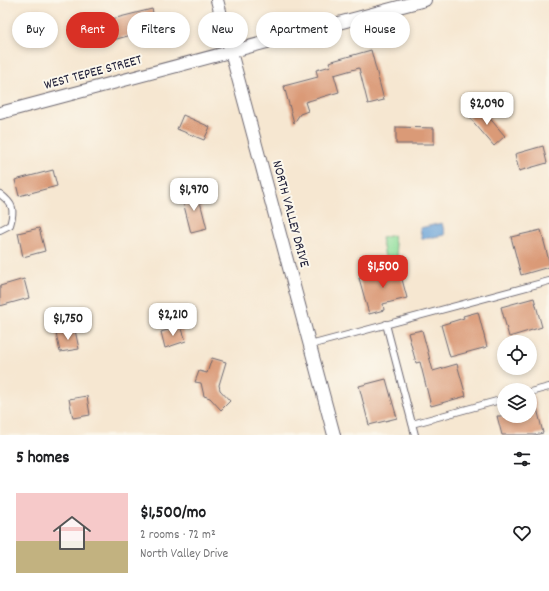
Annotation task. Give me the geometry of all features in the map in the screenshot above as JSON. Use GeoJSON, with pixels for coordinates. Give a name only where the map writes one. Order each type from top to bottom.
{"type":"FeatureCollection","features":[{"type":"Feature","properties":{"kind":"street","name":"NORTH VALLEY DRIVE"},"geometry":{"type":"LineString","coordinates":[[217,0],[334,435]]}},
{"type":"Feature","properties":{"kind":"street","name":"WEST TEPEE STREET"},"geometry":{"type":"LineString","coordinates":[[0,113],[425,0]]}},
{"type":"Feature","properties":{"kind":"lane"},"geometry":{"type":"LineString","coordinates":[[0,194],[9,200],[13,215],[10,225],[0,230]]}},
{"type":"Feature","properties":{"kind":"lane"},"geometry":{"type":"LineString","coordinates":[[310,345],[549,280]]}},
{"type":"Feature","properties":{"kind":"lane"},"geometry":{"type":"LineString","coordinates":[[386,324],[415,435]]}},
{"type":"Feature","properties":{"kind":"lane"},"geometry":{"type":"LineString","coordinates":[[537,390],[549,387]]}},
{"type":"Feature","properties":{"kind":"lane"},"geometry":{"type":"LineString","coordinates":[[412,424],[497,401]]}},
{"type":"Feature","properties":{"kind":"green space"},"geometry":{"type":"Polygon","coordinates":[[[393,235],[398,258],[386,261],[381,238],[393,235]]]}},
{"type":"Feature","properties":{"kind":"water"},"geometry":{"type":"Polygon","coordinates":[[[442,223],[445,235],[422,239],[420,228],[442,223]]]}},
{"type":"Feature","properties":{"kind":"building"},"geometry":{"type":"Polygon","coordinates":[[[152,9],[153,12],[140,12],[152,9]]]}},
{"type":"Feature","properties":{"kind":"building"},"geometry":{"type":"Polygon","coordinates":[[[127,15],[127,36],[119,38],[119,17],[127,15]]]}},
{"type":"Feature","properties":{"kind":"building"},"geometry":{"type":"Polygon","coordinates":[[[371,50],[384,100],[368,104],[359,68],[334,75],[339,92],[305,102],[308,111],[300,114],[294,123],[284,86],[318,77],[316,70],[331,66],[329,62],[371,50]]]}},
{"type":"Feature","properties":{"kind":"building"},"geometry":{"type":"Polygon","coordinates":[[[480,107],[505,136],[494,146],[469,117],[480,107]]]}},
{"type":"Feature","properties":{"kind":"building"},"geometry":{"type":"Polygon","coordinates":[[[183,115],[210,127],[204,140],[177,129],[183,115]]]}},
{"type":"Feature","properties":{"kind":"building"},"geometry":{"type":"Polygon","coordinates":[[[396,127],[434,128],[434,144],[396,144],[396,127]]]}},
{"type":"Feature","properties":{"kind":"building"},"geometry":{"type":"Polygon","coordinates":[[[543,146],[547,163],[519,171],[515,154],[543,146]]]}},
{"type":"Feature","properties":{"kind":"building"},"geometry":{"type":"Polygon","coordinates":[[[53,170],[57,186],[19,196],[15,180],[53,170]]]}},
{"type":"Feature","properties":{"kind":"building"},"geometry":{"type":"Polygon","coordinates":[[[197,190],[207,229],[191,233],[181,194],[197,190]]]}},
{"type":"Feature","properties":{"kind":"building"},"geometry":{"type":"Polygon","coordinates":[[[39,228],[45,251],[23,257],[18,233],[39,228]]]}},
{"type":"Feature","properties":{"kind":"building"},"geometry":{"type":"Polygon","coordinates":[[[541,230],[549,261],[549,267],[521,275],[511,237],[541,230]]]}},
{"type":"Feature","properties":{"kind":"building"},"geometry":{"type":"Polygon","coordinates":[[[399,268],[407,298],[383,304],[384,310],[369,314],[359,278],[399,268]]]}},
{"type":"Feature","properties":{"kind":"building"},"geometry":{"type":"Polygon","coordinates":[[[24,279],[29,298],[0,306],[0,286],[24,279]]]}},
{"type":"Feature","properties":{"kind":"building"},"geometry":{"type":"Polygon","coordinates":[[[534,298],[542,327],[516,335],[508,335],[501,307],[534,298]]]}},
{"type":"Feature","properties":{"kind":"building"},"geometry":{"type":"Polygon","coordinates":[[[478,312],[487,347],[450,357],[441,325],[478,312]]]}},
{"type":"Feature","properties":{"kind":"building"},"geometry":{"type":"Polygon","coordinates":[[[181,326],[186,341],[165,348],[161,332],[181,326]]]}},
{"type":"Feature","properties":{"kind":"building"},"geometry":{"type":"Polygon","coordinates":[[[75,330],[79,349],[60,352],[56,333],[75,330]]]}},
{"type":"Feature","properties":{"kind":"building"},"geometry":{"type":"Polygon","coordinates":[[[422,330],[433,371],[457,364],[466,396],[431,406],[420,362],[416,363],[408,333],[422,330]]]}},
{"type":"Feature","properties":{"kind":"building"},"geometry":{"type":"Polygon","coordinates":[[[212,358],[226,362],[219,385],[220,390],[230,401],[221,410],[210,398],[204,396],[201,383],[195,382],[199,371],[207,373],[212,358]]]}},
{"type":"Feature","properties":{"kind":"building"},"geometry":{"type":"Polygon","coordinates":[[[386,379],[397,418],[369,425],[359,386],[386,379]]]}},
{"type":"Feature","properties":{"kind":"building"},"geometry":{"type":"Polygon","coordinates":[[[87,396],[90,415],[73,418],[69,399],[87,396]]]}},
{"type":"Feature","properties":{"kind":"building"},"geometry":{"type":"Polygon","coordinates":[[[537,408],[543,433],[535,435],[502,435],[499,423],[537,423],[537,408]]]}}]}
